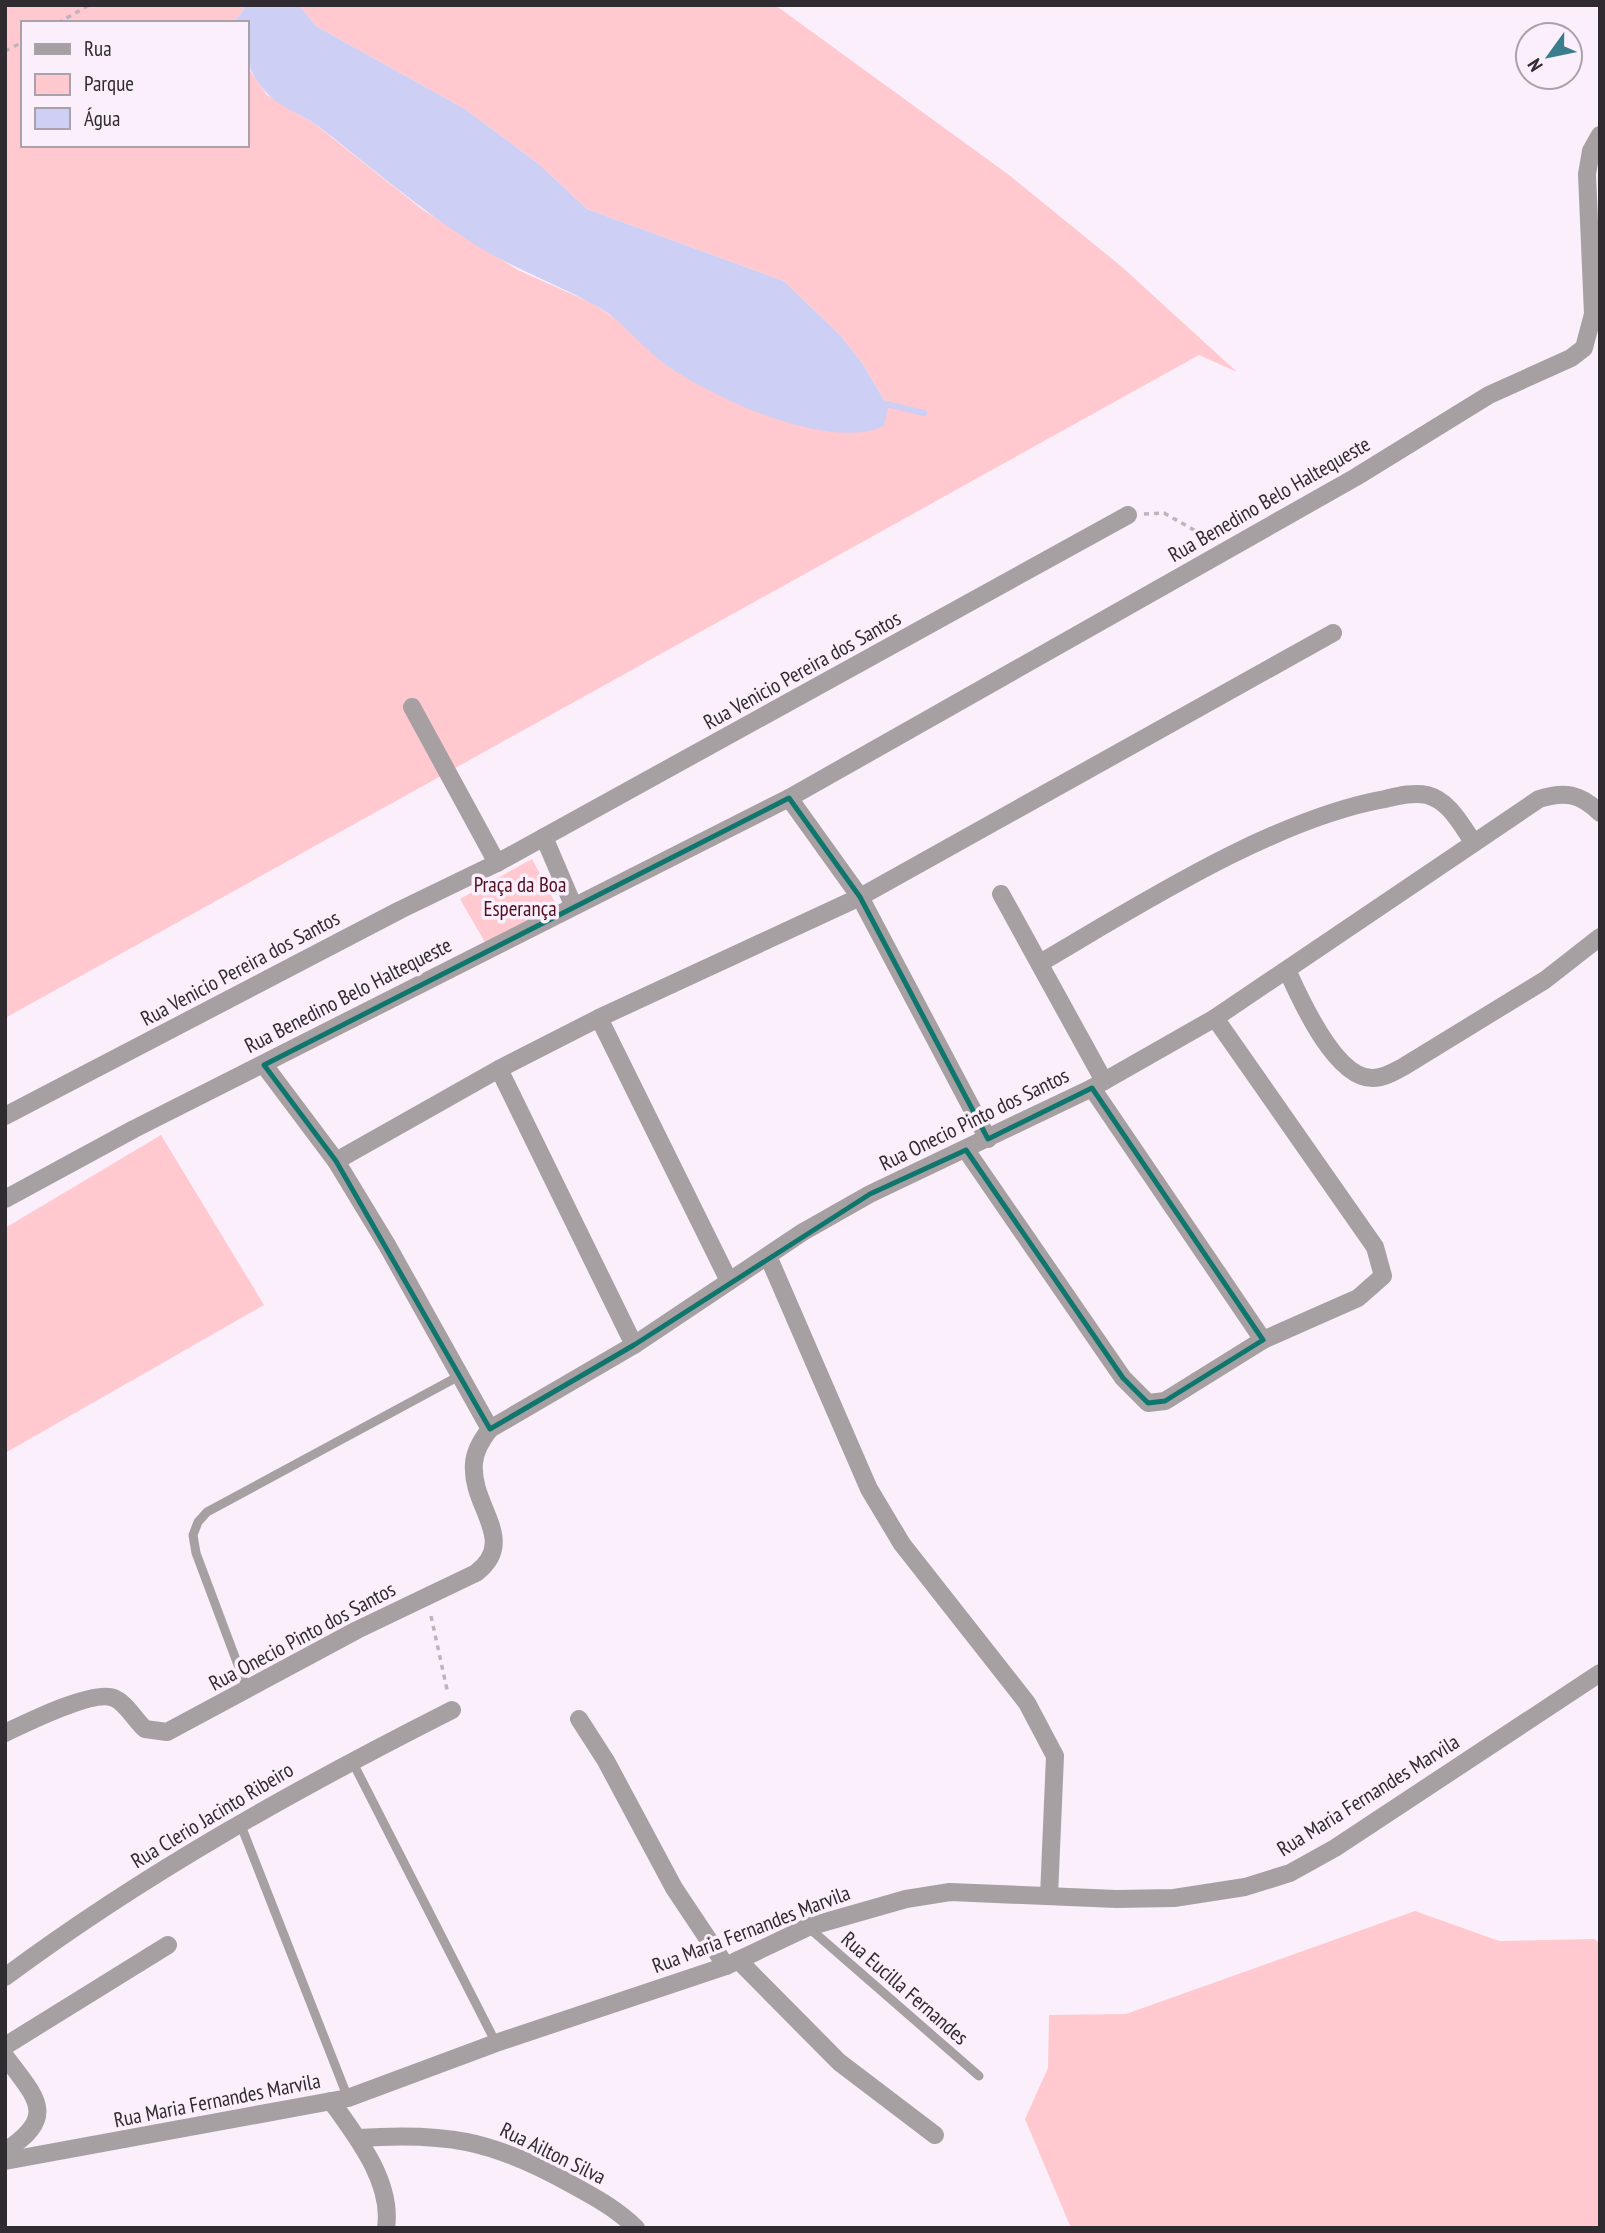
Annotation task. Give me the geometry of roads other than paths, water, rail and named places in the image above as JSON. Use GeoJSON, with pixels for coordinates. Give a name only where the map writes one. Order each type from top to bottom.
{"type":"FeatureCollection","features":[{"type":"Feature","properties":{"kind":"street","name":"Rua Benedino Belo Haltequeste"},"geometry":{"type":"LineString","coordinates":[[5,1199],[134,1129],[789,798],[1226,551],[1489,395],[1553,368],[1584,348],[1593,314],[1587,174],[1591,151],[1600,135]]}},
{"type":"Feature","properties":{"kind":"street","name":"Rua Venicio Pereira dos Santos"},"geometry":{"type":"LineString","coordinates":[[5,1116],[400,910],[498,863],[1128,515]]}},
{"type":"Feature","properties":{"kind":"street"},"geometry":{"type":"LineString","coordinates":[[336,1161],[499,1069],[599,1018],[860,897],[1332,633]]}},
{"type":"Feature","properties":{"kind":"street"},"geometry":{"type":"LineString","coordinates":[[412,707],[498,863]]}},
{"type":"Feature","properties":{"kind":"street","name":"Rua Onecio Pinto dos Santos"},"geometry":{"type":"LineString","coordinates":[[7,1726],[107,1695],[117,1698],[145,1729],[167,1732],[476,1573],[488,1564],[495,1551],[495,1538],[483,1511],[474,1464],[478,1446],[489,1429],[634,1345],[768,1256],[870,1194],[1098,1084],[1215,1018],[1288,972],[1539,799],[1559,793],[1577,795],[1600,813]]}},
{"type":"Feature","properties":{"kind":"street"},"geometry":{"type":"LineString","coordinates":[[1040,962],[1217,863],[1289,829],[1365,802],[1410,794],[1433,798],[1451,810],[1474,843]]}},
{"type":"Feature","properties":{"kind":"street"},"geometry":{"type":"LineString","coordinates":[[789,798],[860,897],[988,1139]]}},
{"type":"Feature","properties":{"kind":"street"},"geometry":{"type":"LineString","coordinates":[[544,837],[573,905]]}},
{"type":"Feature","properties":{"kind":"street"},"geometry":{"type":"LineString","coordinates":[[1001,894],[1040,962],[1098,1084],[1264,1340]]}},
{"type":"Feature","properties":{"kind":"street"},"geometry":{"type":"LineString","coordinates":[[1288,972],[1302,1005],[1343,1064],[1357,1075],[1372,1079],[1386,1076],[1403,1067],[1534,988],[1600,937]]}},
{"type":"Feature","properties":{"kind":"street"},"geometry":{"type":"LineString","coordinates":[[599,1018],[729,1281]]}},
{"type":"Feature","properties":{"kind":"street"},"geometry":{"type":"LineString","coordinates":[[966,1150],[1123,1378],[1147,1403],[1165,1401],[1264,1340],[1358,1298],[1382,1276],[1375,1247],[1215,1018]]}},
{"type":"Feature","properties":{"kind":"street"},"geometry":{"type":"LineString","coordinates":[[264,1065],[336,1161],[461,1375],[489,1429]]}},
{"type":"Feature","properties":{"kind":"street"},"geometry":{"type":"LineString","coordinates":[[499,1069],[634,1345]]}},
{"type":"Feature","properties":{"kind":"street"},"geometry":{"type":"LineString","coordinates":[[768,1256],[869,1489],[909,1553],[1027,1703],[1055,1756],[1049,1896]]}},
{"type":"Feature","properties":{"kind":"street","name":"Rua Maria Fernandes Marvila"},"geometry":{"type":"LineString","coordinates":[[5,2161],[340,2100],[496,2043],[732,1963],[808,1927],[906,1899],[950,1892],[1174,1898],[1245,1887],[1290,1873],[1335,1847],[1600,1674]]}},
{"type":"Feature","properties":{"kind":"street","name":"Rua Clerio Jacinto Ribeiro"},"geometry":{"type":"LineString","coordinates":[[5,1977],[88,1916],[240,1822],[352,1760],[452,1710]]}},
{"type":"Feature","properties":{"kind":"street"},"geometry":{"type":"LineString","coordinates":[[579,1719],[606,1761],[674,1888],[732,1963],[839,2062],[935,2135]]}},
{"type":"Feature","properties":{"kind":"street"},"geometry":{"type":"LineString","coordinates":[[5,2046],[168,1945]]}},
{"type":"Feature","properties":{"kind":"street"},"geometry":{"type":"LineString","coordinates":[[5,2056],[29,2090],[39,2113],[36,2126],[27,2137],[5,2151]]}},
{"type":"Feature","properties":{"kind":"street"},"geometry":{"type":"LineString","coordinates":[[340,2100],[385,2201],[386,2228]]}},
{"type":"Feature","properties":{"kind":"street","name":"Rua Ailton Silva"},"geometry":{"type":"LineString","coordinates":[[358,2138],[435,2135],[477,2142],[516,2156],[559,2177],[599,2200],[636,2228]]}},
{"type":"Feature","properties":{"kind":"lane"},"geometry":{"type":"LineString","coordinates":[[247,1689],[196,1553],[193,1535],[198,1522],[207,1512],[259,1482],[461,1375]]}},
{"type":"Feature","properties":{"kind":"lane"},"geometry":{"type":"LineString","coordinates":[[352,1760],[496,2043]]}},
{"type":"Feature","properties":{"kind":"lane"},"geometry":{"type":"LineString","coordinates":[[240,1822],[279,1915],[340,2100]]}},
{"type":"Feature","properties":{"kind":"lane","name":"Rua Eucilla Fernandes"},"geometry":{"type":"LineString","coordinates":[[808,1927],[979,2076]]}},
{"type":"Feature","properties":{"kind":"water"},"geometry":{"type":"Polygon","coordinates":[[[247,5],[299,5],[316,26],[465,109],[539,164],[587,209],[784,281],[840,335],[863,364],[888,407],[884,426],[861,432],[833,432],[803,427],[741,406],[666,365],[603,310],[474,244],[414,202],[318,126],[277,102],[258,82],[250,67],[248,21],[235,21],[247,5]]]}},
{"type":"Feature","properties":{"kind":"waterway"},"geometry":{"type":"LineString","coordinates":[[878,402],[924,413]]}},
{"type":"Feature","properties":{"kind":"park label","name":"Praça da Boa Esperança"},"geometry":{"type":"Point","coordinates":[520,896]}}]}
